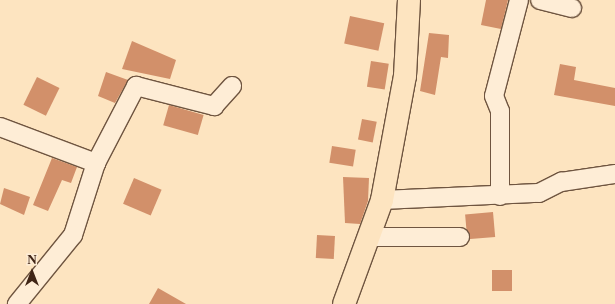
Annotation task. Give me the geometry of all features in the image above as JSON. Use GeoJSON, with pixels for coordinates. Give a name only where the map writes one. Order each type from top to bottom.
{"type":"FeatureCollection","features":[{"type":"Feature","properties":{"kind":"main road"},"geometry":{"type":"LineString","coordinates":[[344,304],[382,200],[405,76],[409,0]]}},
{"type":"Feature","properties":{"kind":"street"},"geometry":{"type":"LineString","coordinates":[[500,196],[500,111],[494,96],[520,0]]}},
{"type":"Feature","properties":{"kind":"street"},"geometry":{"type":"LineString","coordinates":[[540,0],[572,8]]}},
{"type":"Feature","properties":{"kind":"street"},"geometry":{"type":"LineString","coordinates":[[17,304],[73,235],[96,163],[136,86],[214,106],[232,86]]}},
{"type":"Feature","properties":{"kind":"street"},"geometry":{"type":"LineString","coordinates":[[0,128],[96,163]]}},
{"type":"Feature","properties":{"kind":"street"},"geometry":{"type":"LineString","coordinates":[[382,200],[539,194],[561,182],[615,174]]}},
{"type":"Feature","properties":{"kind":"street"},"geometry":{"type":"LineString","coordinates":[[368,237],[460,237]]}},
{"type":"Feature","properties":{"kind":"building"},"geometry":{"type":"Polygon","coordinates":[[[486,0],[508,0],[501,29],[481,25],[486,0]]]}},
{"type":"Feature","properties":{"kind":"building"},"geometry":{"type":"Polygon","coordinates":[[[350,16],[384,23],[378,51],[344,43],[350,16]]]}},
{"type":"Feature","properties":{"kind":"building"},"geometry":{"type":"Polygon","coordinates":[[[429,33],[449,35],[448,58],[441,57],[435,95],[420,91],[429,33]]]}},
{"type":"Feature","properties":{"kind":"building"},"geometry":{"type":"Polygon","coordinates":[[[132,41],[176,60],[170,79],[122,69],[132,41]]]}},
{"type":"Feature","properties":{"kind":"building"},"geometry":{"type":"Polygon","coordinates":[[[371,61],[389,64],[385,89],[367,87],[371,61]]]}},
{"type":"Feature","properties":{"kind":"building"},"geometry":{"type":"Polygon","coordinates":[[[560,64],[576,67],[574,80],[615,88],[615,106],[554,95],[560,64]]]}},
{"type":"Feature","properties":{"kind":"building"},"geometry":{"type":"Polygon","coordinates":[[[106,72],[128,80],[115,103],[98,96],[106,72]]]}},
{"type":"Feature","properties":{"kind":"building"},"geometry":{"type":"Polygon","coordinates":[[[37,77],[59,88],[46,116],[23,105],[37,77]]]}},
{"type":"Feature","properties":{"kind":"building"},"geometry":{"type":"Polygon","coordinates":[[[169,105],[204,115],[198,135],[163,125],[169,105]]]}},
{"type":"Feature","properties":{"kind":"building"},"geometry":{"type":"Polygon","coordinates":[[[362,119],[377,122],[373,142],[358,140],[362,119]]]}},
{"type":"Feature","properties":{"kind":"building"},"geometry":{"type":"Polygon","coordinates":[[[332,146],[356,150],[353,167],[329,163],[332,146]]]}},
{"type":"Feature","properties":{"kind":"building"},"geometry":{"type":"Polygon","coordinates":[[[52,158],[77,167],[71,183],[62,180],[48,211],[33,205],[52,158]]]}},
{"type":"Feature","properties":{"kind":"building"},"geometry":{"type":"Polygon","coordinates":[[[343,177],[369,178],[368,201],[360,224],[345,223],[343,177]]]}},
{"type":"Feature","properties":{"kind":"building"},"geometry":{"type":"Polygon","coordinates":[[[134,178],[162,190],[151,215],[123,204],[134,178]]]}},
{"type":"Feature","properties":{"kind":"building"},"geometry":{"type":"Polygon","coordinates":[[[4,188],[30,197],[24,215],[0,204],[4,188]]]}},
{"type":"Feature","properties":{"kind":"building"},"geometry":{"type":"Polygon","coordinates":[[[493,212],[495,237],[467,239],[465,214],[493,212]]]}},
{"type":"Feature","properties":{"kind":"building"},"geometry":{"type":"Polygon","coordinates":[[[317,235],[335,236],[334,259],[316,258],[317,235]]]}},
{"type":"Feature","properties":{"kind":"building"},"geometry":{"type":"Polygon","coordinates":[[[492,270],[512,270],[512,291],[492,291],[492,270]]]}},
{"type":"Feature","properties":{"kind":"building"},"geometry":{"type":"Polygon","coordinates":[[[158,288],[186,304],[149,304],[158,288]]]}}]}
